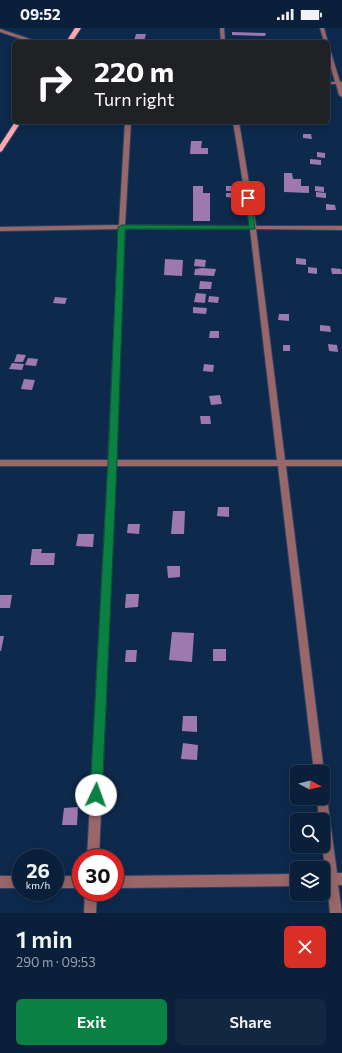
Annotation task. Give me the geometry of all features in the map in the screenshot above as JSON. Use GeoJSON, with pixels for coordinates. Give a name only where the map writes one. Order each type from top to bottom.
{"type":"FeatureCollection","features":[{"type":"Feature","properties":{"kind":"main road"},"geometry":{"type":"LineString","coordinates":[[70,40],[78,28]]}},
{"type":"Feature","properties":{"kind":"main road"},"geometry":{"type":"LineString","coordinates":[[0,150],[17,124]]}},
{"type":"Feature","properties":{"kind":"street"},"geometry":{"type":"LineString","coordinates":[[222,28],[223,40]]}},
{"type":"Feature","properties":{"kind":"street"},"geometry":{"type":"LineString","coordinates":[[322,28],[325,40]]}},
{"type":"Feature","properties":{"kind":"street"},"geometry":{"type":"LineString","coordinates":[[0,30],[28,40]]}},
{"type":"Feature","properties":{"kind":"street"},"geometry":{"type":"LineString","coordinates":[[330,55],[340,83],[342,95]]}},
{"type":"Feature","properties":{"kind":"street"},"geometry":{"type":"LineString","coordinates":[[93,849],[128,124]]}},
{"type":"Feature","properties":{"kind":"street"},"geometry":{"type":"LineString","coordinates":[[236,124],[253,228],[318,765]]}},
{"type":"Feature","properties":{"kind":"street"},"geometry":{"type":"LineString","coordinates":[[0,229],[122,227],[342,228]]}},
{"type":"Feature","properties":{"kind":"street"},"geometry":{"type":"LineString","coordinates":[[0,463],[342,463]]}},
{"type":"Feature","properties":{"kind":"street"},"geometry":{"type":"LineString","coordinates":[[323,805],[336,913]]}},
{"type":"Feature","properties":{"kind":"street"},"geometry":{"type":"LineString","coordinates":[[124,882],[290,880]]}},
{"type":"Feature","properties":{"kind":"street"},"geometry":{"type":"LineString","coordinates":[[0,882],[12,882]]}},
{"type":"Feature","properties":{"kind":"street"},"geometry":{"type":"LineString","coordinates":[[90,913],[91,901]]}},
{"type":"Feature","properties":{"kind":"building"},"geometry":{"type":"Polygon","coordinates":[[[232,32],[266,33],[265,36],[232,35],[232,32]]]}},
{"type":"Feature","properties":{"kind":"building"},"geometry":{"type":"Polygon","coordinates":[[[136,34],[146,34],[144,40],[134,40],[136,34]]]}},
{"type":"Feature","properties":{"kind":"building"},"geometry":{"type":"Polygon","coordinates":[[[303,134],[311,134],[312,139],[303,138],[303,134]]]}},
{"type":"Feature","properties":{"kind":"building"},"geometry":{"type":"Polygon","coordinates":[[[191,141],[202,141],[201,148],[208,148],[208,154],[190,154],[191,141]]]}},
{"type":"Feature","properties":{"kind":"building"},"geometry":{"type":"Polygon","coordinates":[[[317,152],[325,153],[325,158],[317,157],[317,152]]]}},
{"type":"Feature","properties":{"kind":"building"},"geometry":{"type":"Polygon","coordinates":[[[310,159],[321,160],[321,165],[310,164],[310,159]]]}},
{"type":"Feature","properties":{"kind":"building"},"geometry":{"type":"Polygon","coordinates":[[[284,173],[292,173],[293,179],[301,179],[301,186],[309,186],[309,193],[284,192],[284,173]]]}},
{"type":"Feature","properties":{"kind":"building"},"geometry":{"type":"Polygon","coordinates":[[[193,186],[203,186],[203,193],[210,193],[210,221],[193,221],[193,186]]]}},
{"type":"Feature","properties":{"kind":"building"},"geometry":{"type":"Polygon","coordinates":[[[226,186],[236,186],[236,191],[226,191],[226,186]]]}},
{"type":"Feature","properties":{"kind":"building"},"geometry":{"type":"Polygon","coordinates":[[[315,186],[324,187],[324,192],[315,191],[315,186]]]}},
{"type":"Feature","properties":{"kind":"building"},"geometry":{"type":"Polygon","coordinates":[[[316,192],[326,193],[326,198],[316,197],[316,192]]]}},
{"type":"Feature","properties":{"kind":"building"},"geometry":{"type":"Polygon","coordinates":[[[226,193],[235,193],[235,198],[226,197],[226,193]]]}},
{"type":"Feature","properties":{"kind":"building"},"geometry":{"type":"Polygon","coordinates":[[[326,204],[335,205],[336,210],[326,210],[326,204]]]}},
{"type":"Feature","properties":{"kind":"building"},"geometry":{"type":"Polygon","coordinates":[[[296,258],[306,259],[306,265],[296,264],[296,258]]]}},
{"type":"Feature","properties":{"kind":"building"},"geometry":{"type":"Polygon","coordinates":[[[165,259],[183,260],[182,276],[164,275],[165,259]]]}},
{"type":"Feature","properties":{"kind":"building"},"geometry":{"type":"Polygon","coordinates":[[[195,259],[206,260],[205,267],[194,266],[195,259]]]}},
{"type":"Feature","properties":{"kind":"building"},"geometry":{"type":"Polygon","coordinates":[[[308,267],[317,268],[317,274],[308,273],[308,267]]]}},
{"type":"Feature","properties":{"kind":"building"},"geometry":{"type":"Polygon","coordinates":[[[331,268],[341,269],[342,274],[332,274],[331,268]]]}},
{"type":"Feature","properties":{"kind":"building"},"geometry":{"type":"Polygon","coordinates":[[[195,269],[216,269],[214,276],[194,275],[195,269]]]}},
{"type":"Feature","properties":{"kind":"building"},"geometry":{"type":"Polygon","coordinates":[[[200,281],[212,282],[211,289],[199,289],[200,281]]]}},
{"type":"Feature","properties":{"kind":"building"},"geometry":{"type":"Polygon","coordinates":[[[196,293],[206,294],[205,303],[194,302],[196,293]]]}},
{"type":"Feature","properties":{"kind":"building"},"geometry":{"type":"Polygon","coordinates":[[[209,296],[219,297],[218,303],[208,302],[209,296]]]}},
{"type":"Feature","properties":{"kind":"building"},"geometry":{"type":"Polygon","coordinates":[[[55,297],[67,298],[65,304],[53,303],[55,297]]]}},
{"type":"Feature","properties":{"kind":"building"},"geometry":{"type":"Polygon","coordinates":[[[193,307],[207,308],[206,314],[193,313],[193,307]]]}},
{"type":"Feature","properties":{"kind":"building"},"geometry":{"type":"Polygon","coordinates":[[[279,314],[289,314],[289,321],[278,320],[279,314]]]}},
{"type":"Feature","properties":{"kind":"building"},"geometry":{"type":"Polygon","coordinates":[[[320,325],[330,326],[331,332],[320,331],[320,325]]]}},
{"type":"Feature","properties":{"kind":"building"},"geometry":{"type":"Polygon","coordinates":[[[210,331],[219,331],[219,338],[209,338],[210,331]]]}},
{"type":"Feature","properties":{"kind":"building"},"geometry":{"type":"Polygon","coordinates":[[[328,344],[337,345],[338,352],[329,351],[328,344]]]}},
{"type":"Feature","properties":{"kind":"building"},"geometry":{"type":"Polygon","coordinates":[[[283,345],[290,345],[290,351],[283,351],[283,345]]]}},
{"type":"Feature","properties":{"kind":"building"},"geometry":{"type":"Polygon","coordinates":[[[17,354],[26,355],[23,362],[14,362],[17,354]]]}},
{"type":"Feature","properties":{"kind":"building"},"geometry":{"type":"Polygon","coordinates":[[[28,358],[38,359],[36,366],[25,365],[28,358]]]}},
{"type":"Feature","properties":{"kind":"building"},"geometry":{"type":"Polygon","coordinates":[[[12,363],[24,364],[22,370],[9,369],[12,363]]]}},
{"type":"Feature","properties":{"kind":"building"},"geometry":{"type":"Polygon","coordinates":[[[204,364],[214,365],[213,372],[203,371],[204,364]]]}},
{"type":"Feature","properties":{"kind":"building"},"geometry":{"type":"Polygon","coordinates":[[[24,379],[35,380],[32,390],[21,389],[24,379]]]}},
{"type":"Feature","properties":{"kind":"building"},"geometry":{"type":"Polygon","coordinates":[[[220,395],[222,404],[211,405],[209,396],[220,395]]]}},
{"type":"Feature","properties":{"kind":"building"},"geometry":{"type":"Polygon","coordinates":[[[200,416],[210,416],[211,424],[201,424],[200,416]]]}},
{"type":"Feature","properties":{"kind":"building"},"geometry":{"type":"Polygon","coordinates":[[[218,507],[229,507],[229,517],[217,516],[218,507]]]}},
{"type":"Feature","properties":{"kind":"building"},"geometry":{"type":"Polygon","coordinates":[[[173,511],[185,511],[184,534],[171,534],[173,511]]]}},
{"type":"Feature","properties":{"kind":"building"},"geometry":{"type":"Polygon","coordinates":[[[128,524],[140,524],[139,534],[127,533],[128,524]]]}},
{"type":"Feature","properties":{"kind":"building"},"geometry":{"type":"Polygon","coordinates":[[[78,534],[94,534],[93,547],[76,546],[78,534]]]}},
{"type":"Feature","properties":{"kind":"building"},"geometry":{"type":"Polygon","coordinates":[[[32,549],[42,549],[41,553],[55,553],[54,565],[30,565],[32,549]]]}},
{"type":"Feature","properties":{"kind":"building"},"geometry":{"type":"Polygon","coordinates":[[[167,566],[180,566],[180,577],[168,578],[167,566]]]}},
{"type":"Feature","properties":{"kind":"building"},"geometry":{"type":"Polygon","coordinates":[[[126,594],[139,594],[138,607],[125,608],[126,594]]]}},
{"type":"Feature","properties":{"kind":"building"},"geometry":{"type":"Polygon","coordinates":[[[0,595],[12,595],[10,608],[0,608],[0,595]]]}},
{"type":"Feature","properties":{"kind":"building"},"geometry":{"type":"Polygon","coordinates":[[[172,632],[194,633],[192,662],[169,660],[172,632]]]}},
{"type":"Feature","properties":{"kind":"building"},"geometry":{"type":"Polygon","coordinates":[[[0,636],[4,636],[1,651],[0,651],[0,636]]]}},
{"type":"Feature","properties":{"kind":"building"},"geometry":{"type":"Polygon","coordinates":[[[213,649],[226,649],[226,661],[213,661],[213,649]]]}},
{"type":"Feature","properties":{"kind":"building"},"geometry":{"type":"Polygon","coordinates":[[[126,650],[137,650],[136,662],[125,662],[126,650]]]}},
{"type":"Feature","properties":{"kind":"building"},"geometry":{"type":"Polygon","coordinates":[[[183,716],[197,716],[197,732],[182,731],[183,716]]]}},
{"type":"Feature","properties":{"kind":"building"},"geometry":{"type":"Polygon","coordinates":[[[183,743],[198,745],[197,760],[181,759],[183,743]]]}},
{"type":"Feature","properties":{"kind":"building"},"geometry":{"type":"Polygon","coordinates":[[[78,807],[77,825],[62,825],[64,808],[78,807]]]}},
{"type":"Feature","properties":{"kind":"route"},"geometry":{"type":"LineString","coordinates":[[96,795],[122,227],[253,228],[248,198]]}}]}
